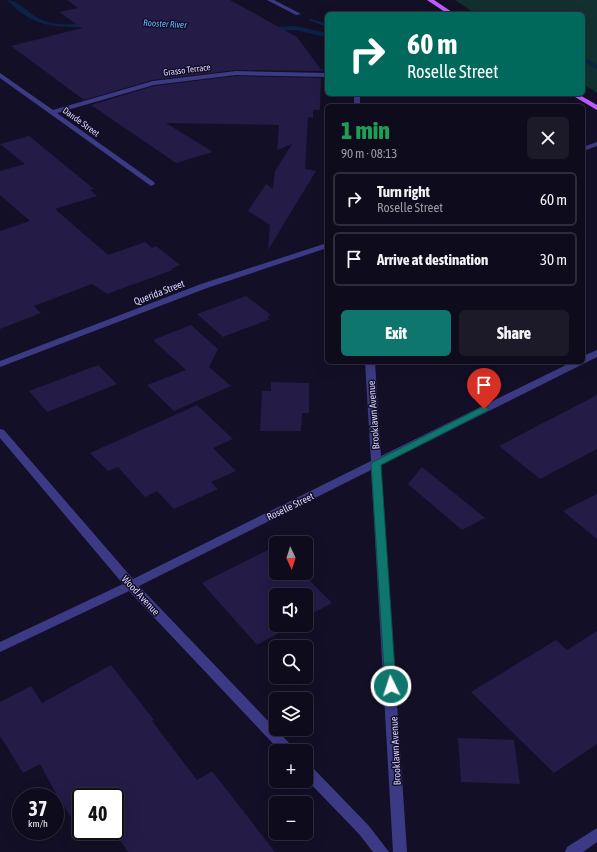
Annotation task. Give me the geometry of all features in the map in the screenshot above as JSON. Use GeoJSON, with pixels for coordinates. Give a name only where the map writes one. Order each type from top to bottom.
{"type":"FeatureCollection","features":[{"type":"Feature","properties":{"kind":"main road"},"geometry":{"type":"LineString","coordinates":[[430,0],[449,12]]}},
{"type":"Feature","properties":{"kind":"main road"},"geometry":{"type":"LineString","coordinates":[[576,96],[597,108]]}},
{"type":"Feature","properties":{"kind":"street"},"geometry":{"type":"LineString","coordinates":[[270,0],[298,14]]}},
{"type":"Feature","properties":{"kind":"street","name":"Grasso Terrace"},"geometry":{"type":"LineString","coordinates":[[52,112],[153,83],[236,73],[325,75]]}},
{"type":"Feature","properties":{"kind":"street","name":"Dande Street"},"geometry":{"type":"LineString","coordinates":[[0,75],[151,184]]}},
{"type":"Feature","properties":{"kind":"street"},"geometry":{"type":"LineString","coordinates":[[585,148],[597,144]]}},
{"type":"Feature","properties":{"kind":"street","name":"Querida Street"},"geometry":{"type":"LineString","coordinates":[[0,364],[204,286],[325,246]]}},
{"type":"Feature","properties":{"kind":"street"},"geometry":{"type":"LineString","coordinates":[[585,359],[597,353]]}},
{"type":"Feature","properties":{"kind":"street","name":"Brooklawn Avenue"},"geometry":{"type":"LineString","coordinates":[[370,364],[400,852]]}},
{"type":"Feature","properties":{"kind":"street","name":"Roselle Street"},"geometry":{"type":"LineString","coordinates":[[0,647],[131,585],[575,364]]}},
{"type":"Feature","properties":{"kind":"street","name":"Wood Avenue"},"geometry":{"type":"LineString","coordinates":[[0,432],[131,585],[281,744]]}},
{"type":"Feature","properties":{"kind":"street"},"geometry":{"type":"LineString","coordinates":[[313,777],[364,830],[382,852]]}},
{"type":"Feature","properties":{"kind":"street"},"geometry":{"type":"LineString","coordinates":[[572,852],[597,834]]}},
{"type":"Feature","properties":{"kind":"green space"},"geometry":{"type":"Polygon","coordinates":[[[455,0],[597,0],[597,93],[585,85],[585,12],[473,12],[455,0]]]}},
{"type":"Feature","properties":{"kind":"building"},"geometry":{"type":"Polygon","coordinates":[[[67,0],[230,0],[297,37],[322,71],[236,70],[153,80],[84,100],[11,46],[82,28],[59,12],[78,8],[67,0]]]}},
{"type":"Feature","properties":{"kind":"building"},"geometry":{"type":"Polygon","coordinates":[[[236,76],[321,78],[320,110],[313,110],[313,118],[308,117],[305,169],[316,171],[268,250],[270,225],[248,211],[266,184],[273,189],[275,171],[292,144],[277,150],[279,125],[166,123],[213,152],[176,163],[91,105],[154,86],[236,76]]]}},
{"type":"Feature","properties":{"kind":"building"},"geometry":{"type":"Polygon","coordinates":[[[29,136],[94,189],[90,190],[97,196],[55,209],[108,255],[145,242],[152,248],[156,246],[180,265],[171,269],[173,270],[107,294],[92,284],[34,306],[41,313],[0,329],[0,231],[30,221],[0,195],[0,171],[25,164],[0,144],[29,136]]]}},
{"type":"Feature","properties":{"kind":"building"},"geometry":{"type":"Polygon","coordinates":[[[246,296],[271,315],[267,317],[270,319],[223,337],[197,314],[246,296]]]}},
{"type":"Feature","properties":{"kind":"building"},"geometry":{"type":"Polygon","coordinates":[[[191,325],[218,349],[209,367],[231,386],[174,411],[147,385],[186,370],[153,340],[191,325]]]}},
{"type":"Feature","properties":{"kind":"building"},"geometry":{"type":"Polygon","coordinates":[[[98,365],[117,384],[47,412],[29,391],[98,365]]]}},
{"type":"Feature","properties":{"kind":"building"},"geometry":{"type":"Polygon","coordinates":[[[271,382],[309,383],[309,413],[302,413],[301,431],[260,431],[262,391],[271,391],[271,382]]]}},
{"type":"Feature","properties":{"kind":"building"},"geometry":{"type":"Polygon","coordinates":[[[597,395],[597,449],[540,479],[499,446],[597,395]]]}},
{"type":"Feature","properties":{"kind":"building"},"geometry":{"type":"Polygon","coordinates":[[[197,405],[233,439],[213,448],[236,471],[211,482],[218,489],[174,509],[157,491],[145,497],[118,467],[108,471],[90,453],[197,405]]]}},
{"type":"Feature","properties":{"kind":"building"},"geometry":{"type":"Polygon","coordinates":[[[422,467],[485,518],[462,530],[408,484],[422,467]]]}},
{"type":"Feature","properties":{"kind":"building"},"geometry":{"type":"Polygon","coordinates":[[[597,494],[597,539],[563,511],[597,494]]]}},
{"type":"Feature","properties":{"kind":"building"},"geometry":{"type":"Polygon","coordinates":[[[269,550],[269,580],[309,580],[332,603],[313,613],[313,588],[269,588],[269,632],[281,632],[257,645],[202,583],[269,550]]]}},
{"type":"Feature","properties":{"kind":"building"},"geometry":{"type":"Polygon","coordinates":[[[597,631],[597,744],[554,773],[471,692],[556,640],[567,650],[597,631]]]}},
{"type":"Feature","properties":{"kind":"building"},"geometry":{"type":"Polygon","coordinates":[[[111,665],[154,720],[152,721],[197,780],[212,771],[275,852],[128,852],[120,840],[124,840],[124,788],[72,788],[72,819],[64,806],[64,788],[53,788],[40,764],[23,773],[0,736],[0,702],[31,686],[42,703],[111,665]]]}},
{"type":"Feature","properties":{"kind":"building"},"geometry":{"type":"Polygon","coordinates":[[[458,738],[514,740],[520,784],[461,782],[458,738]]]}},
{"type":"Feature","properties":{"kind":"waterway","name":"Rooster River"},"geometry":{"type":"LineString","coordinates":[[10,0],[30,16],[44,23],[61,25],[89,25]]}},
{"type":"Feature","properties":{"kind":"waterway","name":"Rooster River"},"geometry":{"type":"LineString","coordinates":[[312,20],[325,24]]}},
{"type":"Feature","properties":{"kind":"waterway","name":"Rooster River"},"geometry":{"type":"LineString","coordinates":[[271,29],[295,28],[325,35]]}},
{"type":"Feature","properties":{"kind":"waterway","name":"Rooster River"},"geometry":{"type":"LineString","coordinates":[[585,60],[597,67]]}},
{"type":"Feature","properties":{"kind":"route"},"geometry":{"type":"LineString","coordinates":[[391,686],[376,463],[484,409]]}}]}
